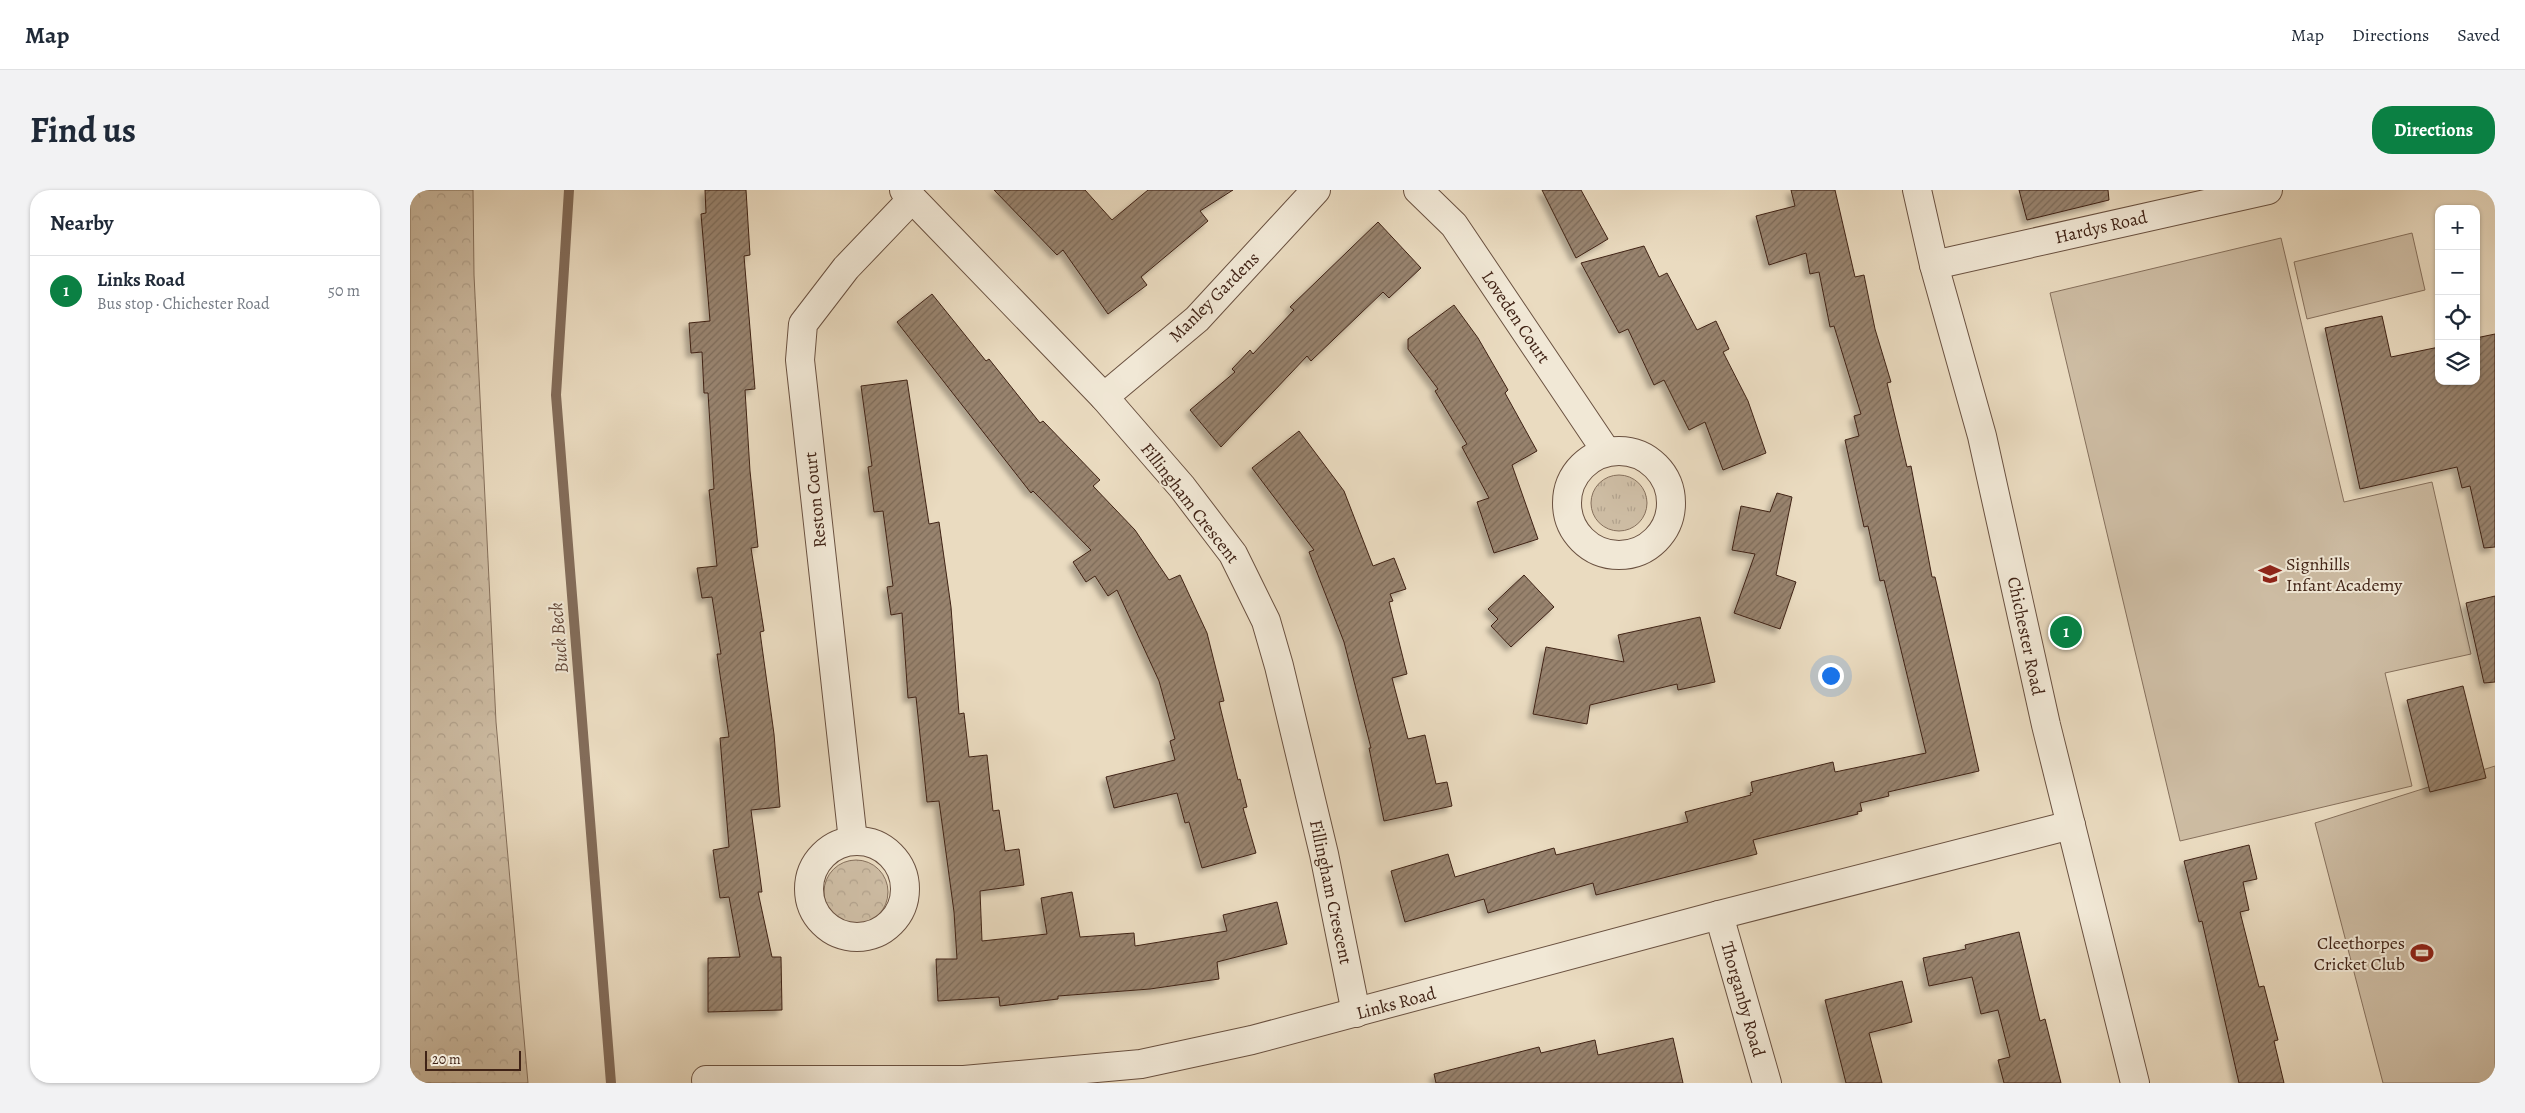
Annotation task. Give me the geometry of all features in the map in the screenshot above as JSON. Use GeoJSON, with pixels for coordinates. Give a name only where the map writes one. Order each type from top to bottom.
{"type":"FeatureCollection","features":[{"type":"Feature","properties":{"kind":"street","name":"Manley Gardens"},"geometry":{"type":"LineString","coordinates":[[1104,397],[1197,319],[1316,190]]}},
{"type":"Feature","properties":{"kind":"street","name":"Loveden Court"},"geometry":{"type":"LineString","coordinates":[[1418,190],[1454,225],[1606,451]]}},
{"type":"Feature","properties":{"kind":"street","name":"Chichester Road"},"geometry":{"type":"LineString","coordinates":[[1917,190],[1934,264],[1982,436],[2046,726],[2135,1083]]}},
{"type":"Feature","properties":{"kind":"street","name":"Hardys Road"},"geometry":{"type":"LineString","coordinates":[[1934,264],[2268,190]]}},
{"type":"Feature","properties":{"kind":"street","name":"Fillingham Crescent"},"geometry":{"type":"LineString","coordinates":[[908,194],[1104,397],[1182,487],[1233,554],[1266,621],[1280,666],[1324,854],[1356,1013]]}},
{"type":"Feature","properties":{"kind":"street","name":"Reston Court"},"geometry":{"type":"LineString","coordinates":[[853,841],[800,360],[802,324],[908,194]]}},
{"type":"Feature","properties":{"kind":"street","name":"Links Road"},"geometry":{"type":"LineString","coordinates":[[706,1080],[964,1080],[1141,1064],[1252,1040],[2071,825]]}},
{"type":"Feature","properties":{"kind":"street","name":"Thorganby Road"},"geometry":{"type":"LineString","coordinates":[[1719,916],[1767,1083]]}},
{"type":"Feature","properties":{"kind":"green space"},"geometry":{"type":"Polygon","coordinates":[[[410,190],[473,190],[474,275],[496,722],[528,1083],[410,1083],[410,190]]]}},
{"type":"Feature","properties":{"kind":"green space"},"geometry":{"type":"Polygon","coordinates":[[[2412,233],[2425,290],[2307,319],[2294,262],[2412,233]]]}},
{"type":"Feature","properties":{"kind":"green space"},"geometry":{"type":"Polygon","coordinates":[[[2281,238],[2344,502],[2432,482],[2471,654],[2385,673],[2412,786],[2180,841],[2050,293],[2281,238]]]}},
{"type":"Feature","properties":{"kind":"green space"},"geometry":{"type":"Polygon","coordinates":[[[1619,475],[1630,477],[1639,483],[1645,492],[1647,503],[1645,514],[1639,523],[1630,529],[1619,531],[1608,529],[1599,523],[1593,514],[1591,503],[1593,492],[1599,483],[1608,477],[1619,475]]]}},
{"type":"Feature","properties":{"kind":"green space","name":"Cleethorpes Cricket Club"},"geometry":{"type":"Polygon","coordinates":[[[2495,766],[2495,1083],[2383,1083],[2315,823],[2495,766]]]}},
{"type":"Feature","properties":{"kind":"green space"},"geometry":{"type":"Polygon","coordinates":[[[850,860],[862,860],[879,869],[886,880],[888,892],[886,904],[879,915],[862,924],[850,924],[838,919],[829,910],[824,898],[824,886],[829,874],[838,865],[850,860]]]}},
{"type":"Feature","properties":{"kind":"building"},"geometry":{"type":"Polygon","coordinates":[[[705,190],[746,190],[750,255],[744,256],[755,389],[745,390],[750,471],[758,547],[751,548],[764,631],[760,632],[774,734],[780,807],[751,810],[762,892],[758,892],[772,957],[781,957],[782,1010],[708,1012],[708,958],[740,957],[729,897],[720,898],[713,850],[729,847],[720,738],[729,737],[717,654],[721,654],[712,597],[702,598],[697,568],[717,566],[709,490],[714,489],[708,393],[704,393],[702,352],[691,353],[689,323],[710,321],[701,214],[706,213],[705,190]]]}},
{"type":"Feature","properties":{"kind":"building"},"geometry":{"type":"Polygon","coordinates":[[[994,190],[1085,190],[1112,220],[1148,190],[1233,190],[1200,211],[1208,221],[1141,277],[1147,285],[1108,314],[1063,250],[1057,255],[994,190]]]}},
{"type":"Feature","properties":{"kind":"building"},"geometry":{"type":"Polygon","coordinates":[[[1542,190],[1581,190],[1608,239],[1576,258],[1542,190]]]}},
{"type":"Feature","properties":{"kind":"building"},"geometry":{"type":"Polygon","coordinates":[[[1791,190],[1835,190],[1855,277],[1864,275],[1875,329],[1891,382],[1887,383],[1907,467],[1911,466],[1932,577],[1935,577],[1979,771],[1888,792],[1889,796],[1860,803],[1862,811],[1857,812],[1858,814],[1753,840],[1757,854],[1596,895],[1593,883],[1488,913],[1484,899],[1405,922],[1391,871],[1448,854],[1455,877],[1554,848],[1556,855],[1688,822],[1685,812],[1751,795],[1750,793],[1753,792],[1751,782],[1833,762],[1835,772],[1926,753],[1884,580],[1880,581],[1868,526],[1864,527],[1845,440],[1859,436],[1854,416],[1861,414],[1834,326],[1830,327],[1819,272],[1810,274],[1806,253],[1769,265],[1756,216],[1795,206],[1791,190]]]}},
{"type":"Feature","properties":{"kind":"building"},"geometry":{"type":"Polygon","coordinates":[[[2019,190],[2108,190],[2109,200],[2027,220],[2019,190]]]}},
{"type":"Feature","properties":{"kind":"building"},"geometry":{"type":"Polygon","coordinates":[[[1378,222],[1421,268],[1389,298],[1383,292],[1311,361],[1307,356],[1221,447],[1190,410],[1235,372],[1232,369],[1250,350],[1253,354],[1294,310],[1290,307],[1378,222]]]}},
{"type":"Feature","properties":{"kind":"building"},"geometry":{"type":"Polygon","coordinates":[[[1644,246],[1659,277],[1667,273],[1697,330],[1716,321],[1729,349],[1723,352],[1748,401],[1766,453],[1723,470],[1705,422],[1689,430],[1664,380],[1654,385],[1628,329],[1619,333],[1581,263],[1644,246]]]}},
{"type":"Feature","properties":{"kind":"building"},"geometry":{"type":"Polygon","coordinates":[[[932,294],[986,361],[989,359],[1040,423],[1043,421],[1100,480],[1093,486],[1135,530],[1169,580],[1180,575],[1207,633],[1224,701],[1219,702],[1238,780],[1240,779],[1247,807],[1243,808],[1256,853],[1202,868],[1189,822],[1185,823],[1177,793],[1114,808],[1106,777],[1175,760],[1170,741],[1175,739],[1159,681],[1117,590],[1108,596],[1095,576],[1086,582],[1073,562],[1091,550],[1033,491],[1031,493],[897,322],[932,294]]]}},
{"type":"Feature","properties":{"kind":"building"},"geometry":{"type":"Polygon","coordinates":[[[1454,305],[1478,338],[1508,390],[1505,393],[1537,451],[1512,465],[1538,539],[1494,553],[1477,502],[1489,498],[1462,447],[1467,444],[1435,391],[1438,389],[1408,349],[1408,339],[1454,305]]]}},
{"type":"Feature","properties":{"kind":"building"},"geometry":{"type":"Polygon","coordinates":[[[2382,316],[2391,357],[2435,348],[2435,385],[2480,385],[2480,337],[2495,334],[2495,547],[2484,548],[2470,486],[2462,488],[2457,467],[2360,489],[2325,328],[2382,316]]]}},
{"type":"Feature","properties":{"kind":"building"},"geometry":{"type":"Polygon","coordinates":[[[907,380],[929,524],[939,522],[951,607],[959,714],[964,713],[969,757],[987,755],[993,811],[999,810],[1005,851],[1019,849],[1024,885],[980,891],[982,941],[1047,934],[1041,898],[1072,892],[1080,937],[1134,933],[1135,946],[1227,931],[1223,915],[1277,902],[1287,944],[1217,962],[1219,979],[1150,989],[1058,996],[1058,999],[1000,1006],[999,997],[938,1001],[936,959],[957,959],[954,912],[939,801],[927,802],[916,697],[908,698],[902,613],[891,615],[887,587],[893,586],[883,511],[874,512],[868,467],[872,466],[861,386],[907,380]]]}},
{"type":"Feature","properties":{"kind":"building"},"geometry":{"type":"Polygon","coordinates":[[[1299,431],[1344,491],[1373,566],[1394,558],[1406,589],[1390,594],[1393,601],[1389,602],[1407,674],[1392,678],[1408,739],[1425,735],[1436,784],[1447,782],[1452,806],[1384,821],[1369,748],[1371,748],[1344,642],[1309,552],[1314,550],[1252,468],[1299,431]]]}},
{"type":"Feature","properties":{"kind":"building"},"geometry":{"type":"Polygon","coordinates":[[[1777,493],[1792,497],[1776,575],[1796,582],[1780,629],[1734,613],[1755,554],[1732,550],[1741,506],[1770,512],[1777,493]]]}},
{"type":"Feature","properties":{"kind":"building"},"geometry":{"type":"Polygon","coordinates":[[[1524,575],[1554,607],[1511,647],[1491,626],[1498,619],[1488,609],[1524,575]]]}},
{"type":"Feature","properties":{"kind":"building"},"geometry":{"type":"Polygon","coordinates":[[[2495,596],[2495,682],[2484,683],[2466,603],[2495,596]]]}},
{"type":"Feature","properties":{"kind":"building"},"geometry":{"type":"Polygon","coordinates":[[[1700,617],[1715,682],[1678,690],[1677,684],[1590,705],[1587,724],[1533,714],[1546,647],[1624,662],[1618,635],[1700,617]]]}},
{"type":"Feature","properties":{"kind":"building"},"geometry":{"type":"Polygon","coordinates":[[[2463,686],[2486,778],[2430,792],[2407,700],[2463,686]]]}},
{"type":"Feature","properties":{"kind":"building"},"geometry":{"type":"Polygon","coordinates":[[[2249,845],[2257,879],[2243,882],[2249,910],[2240,912],[2259,987],[2264,986],[2278,1040],[2274,1041],[2284,1083],[2239,1083],[2202,921],[2199,922],[2184,861],[2249,845]]]}},
{"type":"Feature","properties":{"kind":"building"},"geometry":{"type":"Polygon","coordinates":[[[2019,932],[2040,1021],[2045,1019],[2061,1083],[2004,1083],[1998,1060],[2010,1057],[1998,1010],[1981,1014],[1972,977],[1929,986],[1923,958],[1966,949],[1965,945],[2019,932]]]}},
{"type":"Feature","properties":{"kind":"building"},"geometry":{"type":"Polygon","coordinates":[[[1902,981],[1912,1022],[1869,1033],[1882,1083],[1846,1083],[1825,1000],[1902,981]]]}},
{"type":"Feature","properties":{"kind":"building"},"geometry":{"type":"Polygon","coordinates":[[[1673,1038],[1683,1083],[1436,1083],[1434,1074],[1539,1047],[1541,1053],[1595,1040],[1598,1055],[1673,1038]]]}},
{"type":"Feature","properties":{"kind":"waterway","name":"Buck Beck"},"geometry":{"type":"LineString","coordinates":[[569,190],[556,395],[611,1083]]}},
{"type":"Feature","properties":{"kind":"place","name":"Signhills Infant Academy"},"geometry":{"type":"Point","coordinates":[2270,574]}},
{"type":"Feature","properties":{"kind":"place","name":"Links Road"},"geometry":{"type":"Point","coordinates":[2066,632]}},
{"type":"Feature","properties":{"kind":"place","name":"Cleethorpes Cricket Club"},"geometry":{"type":"Point","coordinates":[2422,953]}}]}
